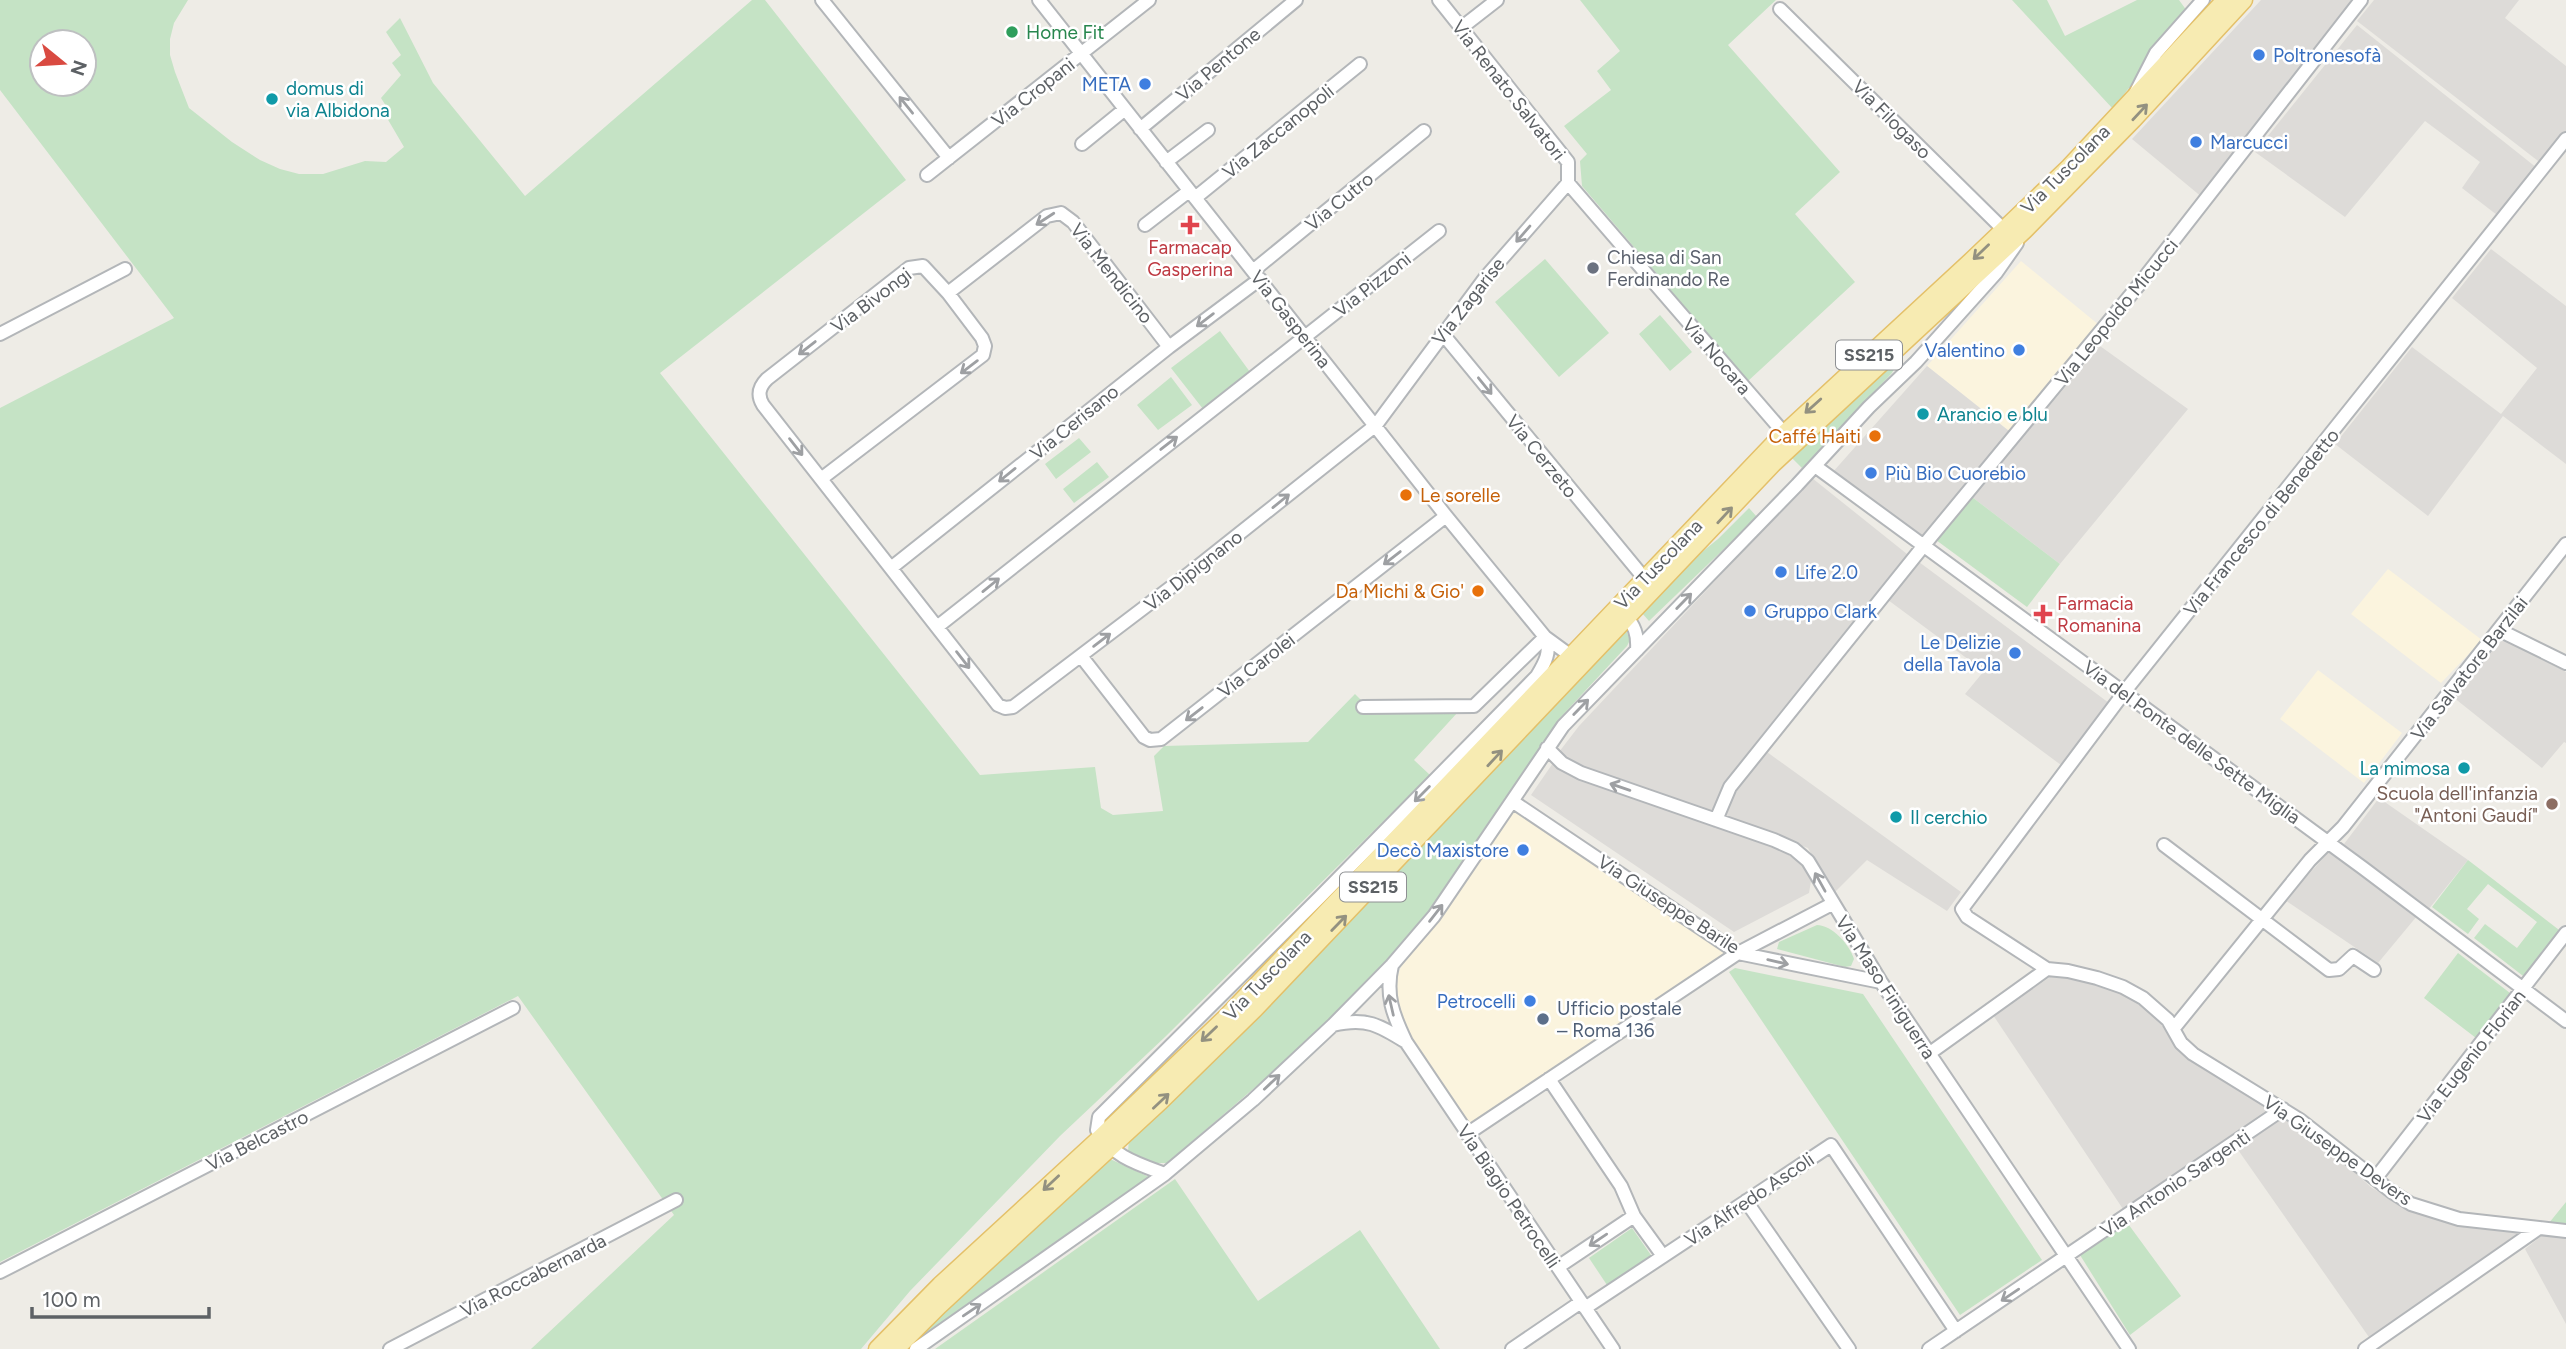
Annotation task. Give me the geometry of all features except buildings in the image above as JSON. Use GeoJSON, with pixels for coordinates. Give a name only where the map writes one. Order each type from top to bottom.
{"type":"FeatureCollection","features":[{"type":"Feature","properties":{"kind":"main road","name":"Via Tuscolana"},"geometry":{"type":"LineString","coordinates":[[896,1349],[1106,1143],[1784,433],[2069,167],[2225,0]]}},
{"type":"Feature","properties":{"kind":"main road","name":"Via Tuscolana"},"geometry":{"type":"LineString","coordinates":[[877,1349],[940,1285],[1106,1143],[1272,992],[1782,455],[2024,231],[2133,120],[2244,0]]}},
{"type":"Feature","properties":{"kind":"street"},"geometry":{"type":"LineString","coordinates":[[822,0],[949,158]]}},
{"type":"Feature","properties":{"kind":"street","name":"Via Gasperina"},"geometry":{"type":"LineString","coordinates":[[1039,0],[1446,516],[1545,637],[1571,656]]}},
{"type":"Feature","properties":{"kind":"street","name":"Via Cropani"},"geometry":{"type":"LineString","coordinates":[[927,175],[1149,0]]}},
{"type":"Feature","properties":{"kind":"street","name":"Via Pentone"},"geometry":{"type":"LineString","coordinates":[[1140,129],[1296,0]]}},
{"type":"Feature","properties":{"kind":"street","name":"Via Renato Salvatori"},"geometry":{"type":"LineString","coordinates":[[1439,0],[1568,163],[1568,183]]}},
{"type":"Feature","properties":{"kind":"street"},"geometry":{"type":"LineString","coordinates":[[1461,29],[1497,0]]}},
{"type":"Feature","properties":{"kind":"street"},"geometry":{"type":"LineString","coordinates":[[2133,99],[2153,58],[2203,0]]}},
{"type":"Feature","properties":{"kind":"street","name":"Via Leopoldo Micucci"},"geometry":{"type":"LineString","coordinates":[[1716,820],[1730,788],[1923,546],[2147,275],[2361,0]]}},
{"type":"Feature","properties":{"kind":"street","name":"Via Filogaso"},"geometry":{"type":"LineString","coordinates":[[1780,9],[2004,230]]}},
{"type":"Feature","properties":{"kind":"street","name":"Via Zaccanopoli"},"geometry":{"type":"LineString","coordinates":[[1145,225],[1192,194],[1360,64]]}},
{"type":"Feature","properties":{"kind":"street"},"geometry":{"type":"LineString","coordinates":[[1082,144],[1125,109]]}},
{"type":"Feature","properties":{"kind":"street"},"geometry":{"type":"LineString","coordinates":[[1166,162],[1209,130]]}},
{"type":"Feature","properties":{"kind":"street","name":"Via Cutro"},"geometry":{"type":"LineString","coordinates":[[1257,275],[1424,131]]}},
{"type":"Feature","properties":{"kind":"street","name":"Via Francesco di Benedetto"},"geometry":{"type":"LineString","coordinates":[[1962,909],[2124,693],[2566,139]]}},
{"type":"Feature","properties":{"kind":"street","name":"Via Zagarise"},"geometry":{"type":"LineString","coordinates":[[1376,425],[1485,278],[1568,183]]}},
{"type":"Feature","properties":{"kind":"street","name":"Via Nocara"},"geometry":{"type":"LineString","coordinates":[[1568,183],[1784,433]]}},
{"type":"Feature","properties":{"kind":"street","name":"Via Mendicino"},"geometry":{"type":"LineString","coordinates":[[948,293],[1047,216],[1060,213],[1073,222],[1169,347]]}},
{"type":"Feature","properties":{"kind":"street","name":"Via Pizzoni"},"geometry":{"type":"LineString","coordinates":[[1304,337],[1439,231]]}},
{"type":"Feature","properties":{"kind":"street","name":"Via Tuscolana"},"geometry":{"type":"LineString","coordinates":[[916,1349],[1165,1174],[1253,1100],[1333,1025],[1392,965],[1446,900],[1568,720],[1940,337],[1996,273],[2024,231]]}},
{"type":"Feature","properties":{"kind":"street","name":"Via Bivongi"},"geometry":{"type":"LineString","coordinates":[[821,479],[983,355],[984,341],[948,293],[921,265],[911,267],[763,383],[760,394],[763,405],[998,705],[1007,709]]}},
{"type":"Feature","properties":{"kind":"street"},"geometry":{"type":"LineString","coordinates":[[0,334],[125,269]]}},
{"type":"Feature","properties":{"kind":"street","name":"Via Cerisano"},"geometry":{"type":"LineString","coordinates":[[891,568],[1257,275]]}},
{"type":"Feature","properties":{"kind":"street","name":"Via Cerzeto"},"geometry":{"type":"LineString","coordinates":[[1442,333],[1644,578]]}},
{"type":"Feature","properties":{"kind":"street"},"geometry":{"type":"LineString","coordinates":[[937,627],[1304,337]]}},
{"type":"Feature","properties":{"kind":"street"},"geometry":{"type":"LineString","coordinates":[[1882,344],[1898,348],[1903,359],[1900,378]]}},
{"type":"Feature","properties":{"kind":"street","name":"Via Dipignano"},"geometry":{"type":"LineString","coordinates":[[1007,709],[1017,705],[1191,572],[1376,425]]}},
{"type":"Feature","properties":{"kind":"street","name":"Via del Ponte delle Sette Miglia"},"geometry":{"type":"LineString","coordinates":[[1815,466],[2327,841],[2566,1021]]}},
{"type":"Feature","properties":{"kind":"street","name":"Via Carolei"},"geometry":{"type":"LineString","coordinates":[[1081,656],[1143,735],[1150,740],[1161,739],[1446,516]]}},
{"type":"Feature","properties":{"kind":"street","name":"Via Salvatore Barzilai"},"geometry":{"type":"LineString","coordinates":[[2174,1028],[2261,918],[2327,841],[2343,827],[2566,544]]}},
{"type":"Feature","properties":{"kind":"street"},"geometry":{"type":"LineString","coordinates":[[1610,614],[1622,614],[1628,618],[1637,636],[1637,650]]}},
{"type":"Feature","properties":{"kind":"street"},"geometry":{"type":"LineString","coordinates":[[2499,630],[2566,663]]}},
{"type":"Feature","properties":{"kind":"street"},"geometry":{"type":"LineString","coordinates":[[1363,706],[1474,706],[1545,637],[1549,651],[1538,675],[1499,732]]}},
{"type":"Feature","properties":{"kind":"street","name":"Via Tuscolana"},"geometry":{"type":"LineString","coordinates":[[1106,1143],[1096,1126],[1099,1117],[1538,675]]}},
{"type":"Feature","properties":{"kind":"street","name":"Via Maso Finiguerra"},"geometry":{"type":"LineString","coordinates":[[1547,748],[1562,763],[1578,772],[1781,843],[1808,861],[1881,982],[2129,1349]]}},
{"type":"Feature","properties":{"kind":"street","name":"Via Giuseppe Barile"},"geometry":{"type":"LineString","coordinates":[[1512,801],[1738,953],[1881,982]]}},
{"type":"Feature","properties":{"kind":"street"},"geometry":{"type":"LineString","coordinates":[[1321,896],[1393,844]]}},
{"type":"Feature","properties":{"kind":"street"},"geometry":{"type":"LineString","coordinates":[[2164,845],[2329,970],[2339,970],[2353,956],[2374,970]]}},
{"type":"Feature","properties":{"kind":"street"},"geometry":{"type":"LineString","coordinates":[[1467,1134],[1738,953],[1832,904]]}},
{"type":"Feature","properties":{"kind":"street","name":"Via Giuseppe Devers"},"geometry":{"type":"LineString","coordinates":[[1962,909],[1967,917],[2047,969],[2089,975],[2123,987],[2156,1007],[2193,1054],[2283,1108],[2400,1198],[2433,1212],[2474,1222],[2566,1231]]}},
{"type":"Feature","properties":{"kind":"street","name":"Via Eugenio Florian"},"geometry":{"type":"LineString","coordinates":[[2375,1179],[2566,933]]}},
{"type":"Feature","properties":{"kind":"street","name":"Via Biagio Petrocelli"},"geometry":{"type":"LineString","coordinates":[[1392,965],[1388,989],[1390,1005],[1406,1042],[1613,1349]]}},
{"type":"Feature","properties":{"kind":"street"},"geometry":{"type":"LineString","coordinates":[[1930,1054],[2047,969]]}},
{"type":"Feature","properties":{"kind":"street","name":"Via Belcastro"},"geometry":{"type":"LineString","coordinates":[[0,1272],[513,1007]]}},
{"type":"Feature","properties":{"kind":"street","name":"Via Biagio Petrocelli"},"geometry":{"type":"LineString","coordinates":[[1333,1025],[1364,1021],[1377,1025],[1406,1042]]}},
{"type":"Feature","properties":{"kind":"street"},"geometry":{"type":"LineString","coordinates":[[1549,1079],[1621,1186],[1634,1216],[1664,1256]]}},
{"type":"Feature","properties":{"kind":"street","name":"Via Antonio Sargenti"},"geometry":{"type":"LineString","coordinates":[[1929,1349],[2283,1108]]}},
{"type":"Feature","properties":{"kind":"street"},"geometry":{"type":"LineString","coordinates":[[1106,1143],[1129,1160],[1165,1174]]}},
{"type":"Feature","properties":{"kind":"street","name":"Via Alfredo Ascoli"},"geometry":{"type":"LineString","coordinates":[[1512,1349],[1664,1256],[1831,1145],[1956,1331]]}},
{"type":"Feature","properties":{"kind":"street","name":"Via Roccabernarda"},"geometry":{"type":"LineString","coordinates":[[390,1349],[677,1200]]}},
{"type":"Feature","properties":{"kind":"street"},"geometry":{"type":"LineString","coordinates":[[1746,1201],[1849,1349]]}},
{"type":"Feature","properties":{"kind":"street"},"geometry":{"type":"LineString","coordinates":[[1558,1267],[1634,1216]]}},
{"type":"Feature","properties":{"kind":"street"},"geometry":{"type":"LineString","coordinates":[[2365,1349],[2539,1228]]}},
{"type":"Feature","properties":{"kind":"shaded area"},"geometry":{"type":"Polygon","coordinates":[[[2261,0],[2356,0],[2203,198],[2132,139],[2261,0]]]}},
{"type":"Feature","properties":{"kind":"shaded area"},"geometry":{"type":"Polygon","coordinates":[[[2374,0],[2519,0],[2505,18],[2566,66],[2566,134],[2542,164],[2357,21],[2374,0]]]}},
{"type":"Feature","properties":{"kind":"shaded area"},"geometry":{"type":"Polygon","coordinates":[[[2357,25],[2537,168],[2497,215],[2462,188],[2480,162],[2425,121],[2345,217],[2255,152],[2357,25]]]}},
{"type":"Feature","properties":{"kind":"shaded area"},"geometry":{"type":"Polygon","coordinates":[[[2491,249],[2566,306],[2566,464],[2503,416],[2428,516],[2335,444],[2412,347],[2501,414],[2537,368],[2452,298],[2491,249]]]}},
{"type":"Feature","properties":{"kind":"shaded area"},"geometry":{"type":"Polygon","coordinates":[[[2021,261],[2099,325],[2009,431],[1927,366],[2021,261]]]}},
{"type":"Feature","properties":{"kind":"shaded area"},"geometry":{"type":"Polygon","coordinates":[[[2100,346],[2188,409],[2060,564],[1972,497],[2100,346]]]}},
{"type":"Feature","properties":{"kind":"shaded area"},"geometry":{"type":"Polygon","coordinates":[[[1927,366],[2009,431],[1923,538],[1832,473],[1927,366]]]}},
{"type":"Feature","properties":{"kind":"shaded area"},"geometry":{"type":"Polygon","coordinates":[[[1812,478],[1907,554],[1723,790],[1712,813],[1569,763],[1559,752],[1579,726],[1812,478]]]}},
{"type":"Feature","properties":{"kind":"shaded area"},"geometry":{"type":"Polygon","coordinates":[[[1919,562],[2109,703],[2061,765],[1965,694],[1984,671],[1888,600],[1919,562]]]}},
{"type":"Feature","properties":{"kind":"shaded area"},"geometry":{"type":"Polygon","coordinates":[[[2388,569],[2482,640],[2441,683],[2351,614],[2388,569]]]}},
{"type":"Feature","properties":{"kind":"shaded area"},"geometry":{"type":"Polygon","coordinates":[[[2502,638],[2566,672],[2566,743],[2564,742],[2542,768],[2453,697],[2502,638]]]}},
{"type":"Feature","properties":{"kind":"shaded area"},"geometry":{"type":"Polygon","coordinates":[[[2318,670],[2402,733],[2364,783],[2280,719],[2318,670]]]}},
{"type":"Feature","properties":{"kind":"shaded area"},"geometry":{"type":"Polygon","coordinates":[[[1767,752],[1961,892],[1947,911],[1867,860],[1833,894],[1808,848],[1722,818],[1731,797],[1767,752]]]}},
{"type":"Feature","properties":{"kind":"shaded area"},"geometry":{"type":"Polygon","coordinates":[[[1553,763],[1568,775],[1783,851],[1804,866],[1811,881],[1809,893],[1734,932],[1531,795],[1553,763]]]}},
{"type":"Feature","properties":{"kind":"shaded area"},"geometry":{"type":"Polygon","coordinates":[[[2379,798],[2468,860],[2428,910],[2344,844],[2379,798]]]}},
{"type":"Feature","properties":{"kind":"shaded area"},"geometry":{"type":"Polygon","coordinates":[[[1514,809],[1722,948],[1726,954],[1467,1125],[1407,1032],[1395,997],[1396,980],[1404,959],[1514,809]]]}},
{"type":"Feature","properties":{"kind":"shaded area"},"geometry":{"type":"Polygon","coordinates":[[[2329,852],[2417,916],[2378,963],[2285,900],[2329,852]]]}},
{"type":"Feature","properties":{"kind":"shaded area"},"geometry":{"type":"Polygon","coordinates":[[[2053,975],[2113,988],[2138,1000],[2157,1017],[2170,1039],[2203,1069],[2266,1104],[2268,1114],[2125,1212],[1993,1015],[2053,975]]]}},
{"type":"Feature","properties":{"kind":"shaded area"},"geometry":{"type":"Polygon","coordinates":[[[2285,1117],[2321,1143],[2372,1188],[2415,1212],[2462,1226],[2524,1234],[2371,1340],[2236,1147],[2285,1117]]]}},
{"type":"Feature","properties":{"kind":"shaded area"},"geometry":{"type":"Polygon","coordinates":[[[2545,1233],[2566,1236],[2566,1324],[2525,1249],[2545,1233]]]}},
{"type":"Feature","properties":{"kind":"green space"},"geometry":{"type":"Polygon","coordinates":[[[0,0],[188,0],[174,23],[170,55],[189,108],[260,160],[299,174],[323,174],[365,161],[386,162],[404,147],[387,118],[391,114],[381,98],[401,75],[392,63],[401,55],[386,32],[400,18],[433,83],[525,196],[752,0],[765,0],[906,180],[660,373],[980,775],[1095,767],[1101,808],[1113,815],[1163,811],[1154,756],[1164,746],[1308,742],[1355,694],[1372,711],[1458,712],[1414,760],[1430,775],[1165,1037],[1060,1136],[910,1291],[861,1349],[531,1349],[674,1215],[518,996],[0,1262],[0,408],[174,318],[0,90],[0,0]]]}},
{"type":"Feature","properties":{"kind":"green space"},"geometry":{"type":"Polygon","coordinates":[[[1580,0],[1776,0],[1728,45],[1840,172],[1795,214],[1855,282],[1748,381],[1582,186],[1580,161],[1587,154],[1564,126],[1611,90],[1597,71],[1620,51],[1580,0]]]}},
{"type":"Feature","properties":{"kind":"green space"},"geometry":{"type":"Polygon","coordinates":[[[2012,0],[2047,0],[2065,36],[2137,0],[2179,0],[2187,11],[2113,109],[2012,0]]]}},
{"type":"Feature","properties":{"kind":"green space"},"geometry":{"type":"Polygon","coordinates":[[[1545,259],[1609,333],[1559,377],[1495,302],[1545,259]]]}},
{"type":"Feature","properties":{"kind":"green space"},"geometry":{"type":"Polygon","coordinates":[[[1660,315],[1692,352],[1670,371],[1639,334],[1660,315]]]}},
{"type":"Feature","properties":{"kind":"green space"},"geometry":{"type":"Polygon","coordinates":[[[1220,331],[1250,372],[1203,409],[1171,368],[1220,331]]]}},
{"type":"Feature","properties":{"kind":"green space"},"geometry":{"type":"Polygon","coordinates":[[[1896,358],[1897,363],[1892,373],[1802,468],[1791,457],[1896,358]]]}},
{"type":"Feature","properties":{"kind":"green space"},"geometry":{"type":"Polygon","coordinates":[[[1171,377],[1192,405],[1158,430],[1137,405],[1171,377]]]}},
{"type":"Feature","properties":{"kind":"green space"},"geometry":{"type":"Polygon","coordinates":[[[1079,438],[1091,452],[1056,479],[1045,464],[1079,438]]]}},
{"type":"Feature","properties":{"kind":"green space"},"geometry":{"type":"Polygon","coordinates":[[[1097,462],[1109,477],[1074,503],[1063,489],[1097,462]]]}},
{"type":"Feature","properties":{"kind":"green space"},"geometry":{"type":"Polygon","coordinates":[[[1972,497],[2060,564],[2027,607],[1936,540],[1972,497]]]}},
{"type":"Feature","properties":{"kind":"green space"},"geometry":{"type":"Polygon","coordinates":[[[1749,508],[1757,517],[1649,621],[1641,612],[1749,508]]]}},
{"type":"Feature","properties":{"kind":"green space"},"geometry":{"type":"Polygon","coordinates":[[[1625,628],[1630,640],[1627,646],[1559,719],[1416,929],[1356,994],[1273,1072],[1167,1163],[1149,1163],[1128,1151],[1129,1139],[1625,628]]]}},
{"type":"Feature","properties":{"kind":"green space"},"geometry":{"type":"Polygon","coordinates":[[[2468,860],[2563,933],[2527,979],[2474,938],[2485,924],[2517,948],[2537,922],[2488,884],[2467,909],[2479,919],[2468,934],[2432,907],[2468,860]]]}},
{"type":"Feature","properties":{"kind":"green space"},"geometry":{"type":"Polygon","coordinates":[[[1817,925],[1829,928],[1844,942],[1854,959],[1851,966],[1845,967],[1777,949],[1779,942],[1817,925]]]}},
{"type":"Feature","properties":{"kind":"green space"},"geometry":{"type":"Polygon","coordinates":[[[2458,953],[2510,993],[2476,1038],[2424,998],[2458,953]]]}},
{"type":"Feature","properties":{"kind":"green space"},"geometry":{"type":"Polygon","coordinates":[[[1735,968],[1863,994],[2042,1260],[1960,1315],[1729,972],[1735,968]]]}},
{"type":"Feature","properties":{"kind":"green space"},"geometry":{"type":"Polygon","coordinates":[[[1108,1158],[1149,1177],[923,1339],[918,1339],[920,1331],[1108,1158]]]}},
{"type":"Feature","properties":{"kind":"green space"},"geometry":{"type":"Polygon","coordinates":[[[1175,1179],[1258,1301],[1360,1230],[1440,1349],[935,1349],[1175,1179]]]}},
{"type":"Feature","properties":{"kind":"green space"},"geometry":{"type":"Polygon","coordinates":[[[2566,1202],[2566,1226],[2549,1223],[2566,1202]]]}},
{"type":"Feature","properties":{"kind":"green space"},"geometry":{"type":"Polygon","coordinates":[[[2126,1221],[2181,1296],[2130,1335],[2080,1255],[2126,1221]]]}},
{"type":"Feature","properties":{"kind":"green space"},"geometry":{"type":"Polygon","coordinates":[[[1632,1228],[1653,1258],[1609,1288],[1589,1258],[1632,1228]]]}},
{"type":"Feature","properties":{"kind":"place","name":"Home Fit"},"geometry":{"type":"Point","coordinates":[1012,32]}},
{"type":"Feature","properties":{"kind":"place","name":"Poltronesofà"},"geometry":{"type":"Point","coordinates":[2259,55]}},
{"type":"Feature","properties":{"kind":"place","name":"META"},"geometry":{"type":"Point","coordinates":[1145,84]}},
{"type":"Feature","properties":{"kind":"place","name":"domus di via Albidona"},"geometry":{"type":"Point","coordinates":[272,99]}},
{"type":"Feature","properties":{"kind":"place","name":"Marcucci"},"geometry":{"type":"Point","coordinates":[2196,142]}},
{"type":"Feature","properties":{"kind":"place","name":"Farmacap Gasperina"},"geometry":{"type":"Point","coordinates":[1190,225]}},
{"type":"Feature","properties":{"kind":"place","name":"Chiesa di San Ferdinando Re"},"geometry":{"type":"Point","coordinates":[1593,268]}},
{"type":"Feature","properties":{"kind":"place","name":"Valentino"},"geometry":{"type":"Point","coordinates":[2019,350]}},
{"type":"Feature","properties":{"kind":"place","name":"Arancio e blu"},"geometry":{"type":"Point","coordinates":[1923,414]}},
{"type":"Feature","properties":{"kind":"place","name":"Caffé Haiti"},"geometry":{"type":"Point","coordinates":[1875,436]}},
{"type":"Feature","properties":{"kind":"place","name":"Più Bio Cuorebio"},"geometry":{"type":"Point","coordinates":[1871,473]}},
{"type":"Feature","properties":{"kind":"place","name":"Le sorelle"},"geometry":{"type":"Point","coordinates":[1406,495]}},
{"type":"Feature","properties":{"kind":"place","name":"Life 2.0"},"geometry":{"type":"Point","coordinates":[1781,572]}},
{"type":"Feature","properties":{"kind":"place","name":"Da Michi & Gio'"},"geometry":{"type":"Point","coordinates":[1478,591]}},
{"type":"Feature","properties":{"kind":"place","name":"Gruppo Clark"},"geometry":{"type":"Point","coordinates":[1750,611]}},
{"type":"Feature","properties":{"kind":"place","name":"Farmacia Romanina"},"geometry":{"type":"Point","coordinates":[2043,614]}},
{"type":"Feature","properties":{"kind":"place","name":"Le Delizie della Tavola"},"geometry":{"type":"Point","coordinates":[2015,653]}},
{"type":"Feature","properties":{"kind":"place","name":"La mimosa"},"geometry":{"type":"Point","coordinates":[2464,768]}},
{"type":"Feature","properties":{"kind":"place","name":"Scuola dell'infanzia \"Antoni Gaudí\""},"geometry":{"type":"Point","coordinates":[2552,804]}},
{"type":"Feature","properties":{"kind":"place","name":"Il cerchio"},"geometry":{"type":"Point","coordinates":[1896,817]}},
{"type":"Feature","properties":{"kind":"place","name":"Decò Maxistore"},"geometry":{"type":"Point","coordinates":[1523,850]}},
{"type":"Feature","properties":{"kind":"place","name":"Petrocelli"},"geometry":{"type":"Point","coordinates":[1530,1001]}},
{"type":"Feature","properties":{"kind":"place","name":"Ufficio postale – Roma 136"},"geometry":{"type":"Point","coordinates":[1543,1019]}}]}
